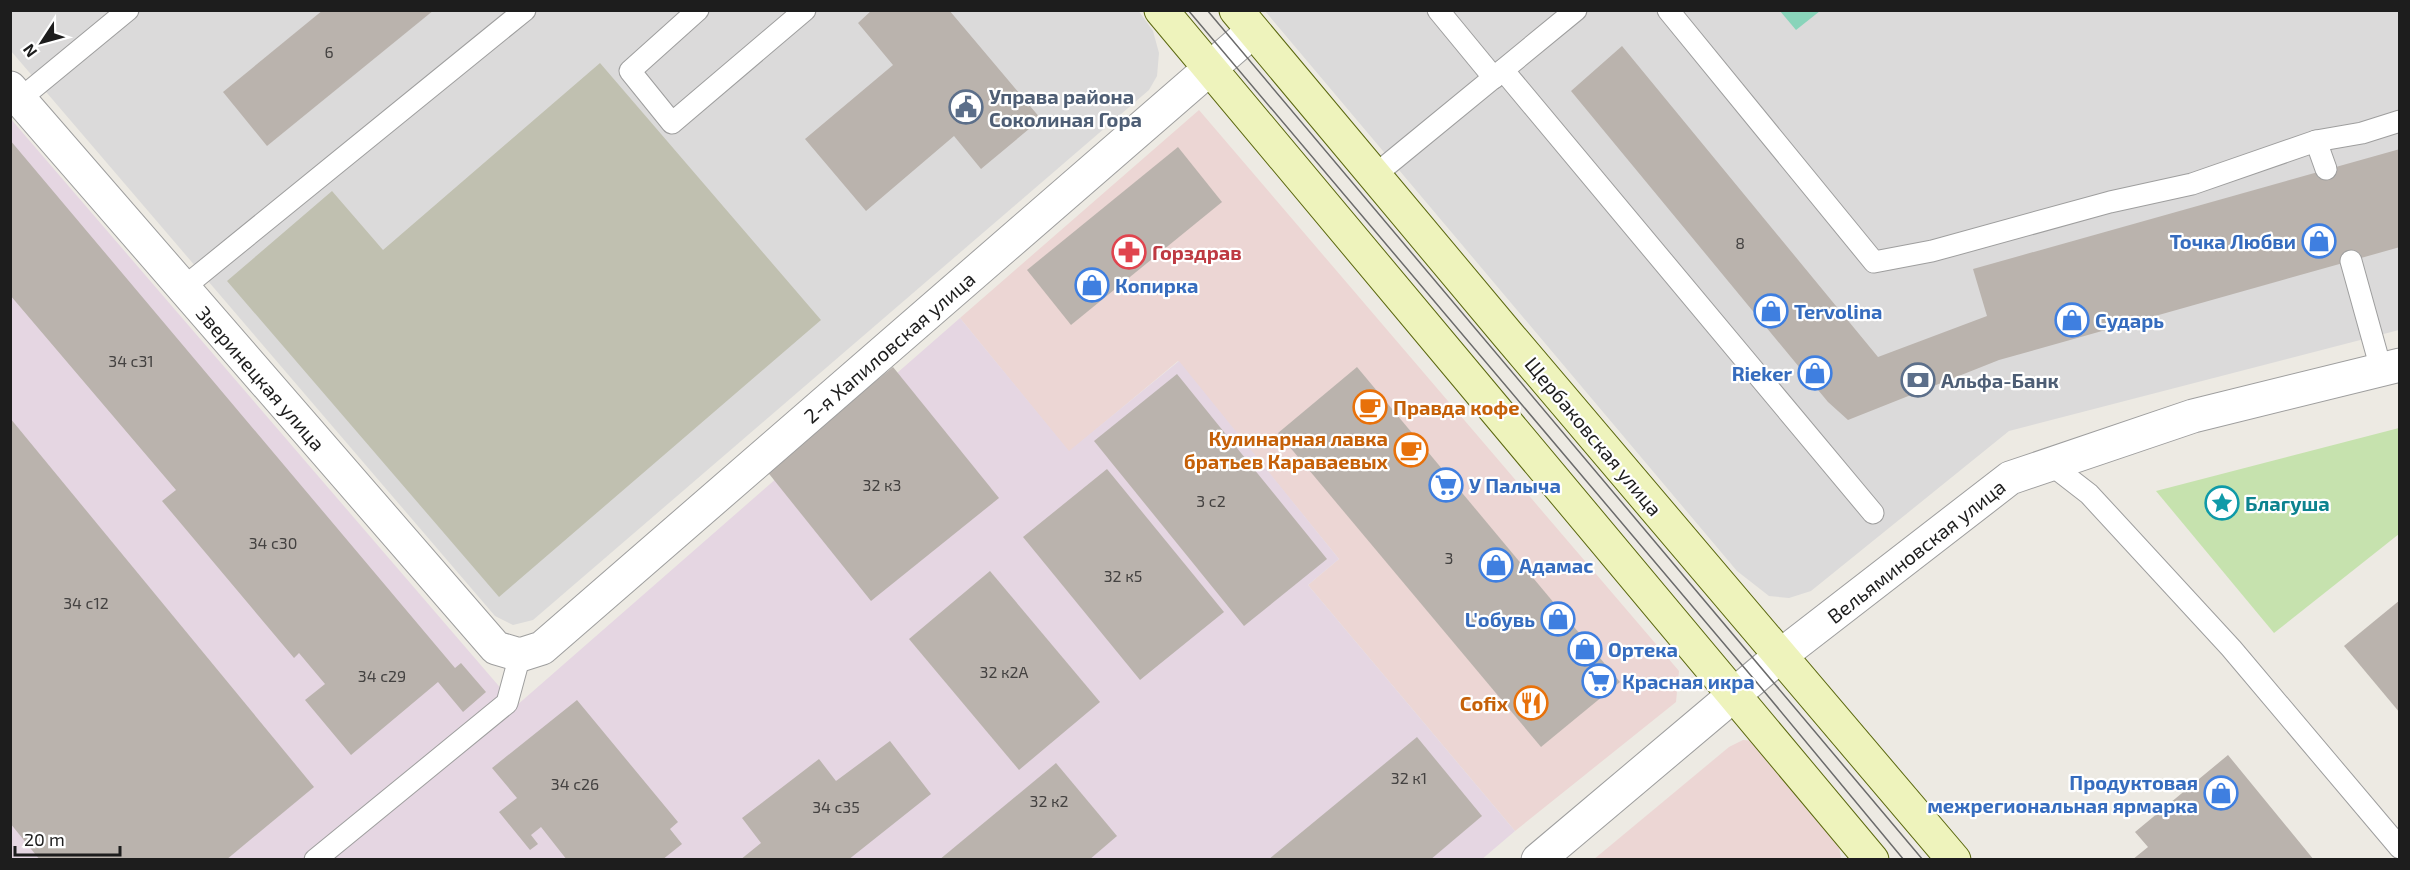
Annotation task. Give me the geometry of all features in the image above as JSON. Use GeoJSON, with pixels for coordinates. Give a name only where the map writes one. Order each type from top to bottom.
{"type":"FeatureCollection","features":[{"type":"Feature","properties":{"kind":"main road"},"geometry":{"type":"LineString","coordinates":[[1161,10],[1736,694],[1864,854]]}},
{"type":"Feature","properties":{"kind":"main road","name":"Щербаковская улица"},"geometry":{"type":"LineString","coordinates":[[1245,21],[1954,860]]}},
{"type":"Feature","properties":{"kind":"street","name":"2-я Хапиловская улица"},"geometry":{"type":"LineString","coordinates":[[520,655],[542,648],[1209,67],[1245,21]]}},
{"type":"Feature","properties":{"kind":"street","name":"Зверинецкая улица"},"geometry":{"type":"LineString","coordinates":[[15,93],[496,648],[520,655]]}},
{"type":"Feature","properties":{"kind":"street","name":"Вельяминовская улица"},"geometry":{"type":"LineString","coordinates":[[1538,860],[1780,656],[2010,478],[2193,416],[2390,367]]}},
{"type":"Feature","properties":{"kind":"lane"},"geometry":{"type":"LineString","coordinates":[[15,93],[128,10]]}},
{"type":"Feature","properties":{"kind":"lane"},"geometry":{"type":"LineString","coordinates":[[183,288],[525,10]]}},
{"type":"Feature","properties":{"kind":"lane"},"geometry":{"type":"LineString","coordinates":[[698,10],[630,71],[672,123],[805,10]]}},
{"type":"Feature","properties":{"kind":"lane"},"geometry":{"type":"LineString","coordinates":[[1438,10],[1498,74],[1873,513]]}},
{"type":"Feature","properties":{"kind":"lane"},"geometry":{"type":"LineString","coordinates":[[1375,175],[1576,10]]}},
{"type":"Feature","properties":{"kind":"lane"},"geometry":{"type":"LineString","coordinates":[[1668,10],[1874,262],[1932,251],[2110,202],[2192,184],[2316,141],[2362,133],[2400,121]]}},
{"type":"Feature","properties":{"kind":"lane"},"geometry":{"type":"LineString","coordinates":[[2316,141],[2326,169]]}},
{"type":"Feature","properties":{"kind":"lane"},"geometry":{"type":"LineString","coordinates":[[2351,261],[2390,367]]}},
{"type":"Feature","properties":{"kind":"lane"},"geometry":{"type":"LineString","coordinates":[[2049,463],[2089,494],[2231,648],[2400,848]]}},
{"type":"Feature","properties":{"kind":"lane"},"geometry":{"type":"LineString","coordinates":[[315,860],[507,703],[520,655]]}},
{"type":"Feature","properties":{"kind":"shaded area"},"geometry":{"type":"Polygon","coordinates":[[[1138,10],[1153,31],[1159,53],[1157,76],[1149,90],[533,620],[513,625],[495,616],[11,51],[10,11],[1138,10]]]}},
{"type":"Feature","properties":{"kind":"shaded area"},"geometry":{"type":"Polygon","coordinates":[[[1265,11],[2399,11],[2399,330],[2009,431],[1811,591],[1789,598],[1769,596],[1737,571],[1265,11]]]}},
{"type":"Feature","properties":{"kind":"shaded area"},"geometry":{"type":"Polygon","coordinates":[[[600,63],[821,320],[499,597],[227,281],[332,191],[383,250],[600,63]]]}},
{"type":"Feature","properties":{"kind":"shaded area"},"geometry":{"type":"Polygon","coordinates":[[[1199,110],[1679,671],[1676,702],[1515,831],[1308,585],[1339,559],[1178,361],[1069,452],[960,318],[1199,110]]]}},
{"type":"Feature","properties":{"kind":"shaded area"},"geometry":{"type":"Polygon","coordinates":[[[10,118],[516,706],[960,318],[1069,451],[1179,361],[1339,559],[1308,585],[1515,831],[1481,860],[11,859],[10,118]]]}},
{"type":"Feature","properties":{"kind":"shaded area"},"geometry":{"type":"Polygon","coordinates":[[[1743,740],[1756,741],[1837,833],[1841,859],[1593,860],[1729,747],[1743,740]]]}},
{"type":"Feature","properties":{"kind":"green space"},"geometry":{"type":"Polygon","coordinates":[[[1780,11],[1820,11],[1796,30],[1780,11]]]}},
{"type":"Feature","properties":{"kind":"green space"},"geometry":{"type":"Polygon","coordinates":[[[2399,428],[2399,534],[2274,633],[2156,491],[2399,428]]]}},
{"type":"Feature","properties":{"kind":"building"},"geometry":{"type":"Polygon","coordinates":[[[323,10],[434,10],[267,146],[223,92],[323,10]]]}},
{"type":"Feature","properties":{"kind":"building"},"geometry":{"type":"Polygon","coordinates":[[[872,10],[949,10],[1041,119],[981,169],[954,136],[866,211],[805,139],[893,65],[858,23],[872,10]]]}},
{"type":"Feature","properties":{"kind":"building"},"geometry":{"type":"Polygon","coordinates":[[[1622,46],[1878,357],[1987,316],[1973,269],[2400,149],[2400,247],[1999,360],[1848,420],[1828,402],[1571,91],[1622,46]]]}},
{"type":"Feature","properties":{"kind":"building"},"geometry":{"type":"Polygon","coordinates":[[[10,140],[455,668],[461,663],[486,692],[463,712],[438,682],[351,755],[305,700],[325,684],[299,653],[294,658],[162,501],[176,490],[10,295],[10,140]]]}},
{"type":"Feature","properties":{"kind":"building"},"geometry":{"type":"Polygon","coordinates":[[[1178,147],[1222,202],[1071,325],[1027,270],[1178,147]]]}},
{"type":"Feature","properties":{"kind":"building"},"geometry":{"type":"Polygon","coordinates":[[[893,367],[999,498],[871,601],[766,470],[893,367]]]}},
{"type":"Feature","properties":{"kind":"building"},"geometry":{"type":"Polygon","coordinates":[[[1357,367],[1620,682],[1541,747],[1278,433],[1357,367]]]}},
{"type":"Feature","properties":{"kind":"building"},"geometry":{"type":"Polygon","coordinates":[[[1177,374],[1327,559],[1244,626],[1094,441],[1177,374]]]}},
{"type":"Feature","properties":{"kind":"building"},"geometry":{"type":"Polygon","coordinates":[[[10,418],[314,787],[226,860],[40,860],[10,823],[10,418]]]}},
{"type":"Feature","properties":{"kind":"building"},"geometry":{"type":"Polygon","coordinates":[[[1107,469],[1224,612],[1140,680],[1023,537],[1107,469]]]}},
{"type":"Feature","properties":{"kind":"building"},"geometry":{"type":"Polygon","coordinates":[[[990,571],[1100,702],[1019,770],[909,639],[990,571]]]}},
{"type":"Feature","properties":{"kind":"building"},"geometry":{"type":"Polygon","coordinates":[[[2400,600],[2400,713],[2344,646],[2400,600]]]}},
{"type":"Feature","properties":{"kind":"building"},"geometry":{"type":"Polygon","coordinates":[[[577,700],[678,822],[670,829],[682,844],[662,860],[567,860],[541,827],[531,835],[538,844],[530,850],[499,812],[517,798],[492,768],[577,700]]]}},
{"type":"Feature","properties":{"kind":"building"},"geometry":{"type":"Polygon","coordinates":[[[1417,737],[1482,816],[1430,860],[1268,860],[1417,737]]]}},
{"type":"Feature","properties":{"kind":"building"},"geometry":{"type":"Polygon","coordinates":[[[890,741],[931,794],[848,860],[740,860],[761,843],[742,818],[819,759],[836,781],[890,741]]]}},
{"type":"Feature","properties":{"kind":"building","name":"Продуктовая межрегиональная ярмарка"},"geometry":{"type":"Polygon","coordinates":[[[2228,755],[2314,860],[2132,860],[2148,847],[2135,832],[2228,755]]]}},
{"type":"Feature","properties":{"kind":"building"},"geometry":{"type":"Polygon","coordinates":[[[1056,763],[1117,836],[1089,860],[939,860],[1056,763]]]}},
{"type":"Feature","properties":{"kind":"tram line"},"geometry":{"type":"LineString","coordinates":[[1188,10],[1904,860]]}},
{"type":"Feature","properties":{"kind":"tram line"},"geometry":{"type":"LineString","coordinates":[[1207,10],[1923,860]]}},
{"type":"Feature","properties":{"kind":"place","name":"Управа района Соколиная Гора"},"geometry":{"type":"Point","coordinates":[966,107]}},
{"type":"Feature","properties":{"kind":"place","name":"Точка Любви"},"geometry":{"type":"Point","coordinates":[2319,241]}},
{"type":"Feature","properties":{"kind":"place","name":"Горздрав"},"geometry":{"type":"Point","coordinates":[1129,252]}},
{"type":"Feature","properties":{"kind":"place","name":"Копирка"},"geometry":{"type":"Point","coordinates":[1092,285]}},
{"type":"Feature","properties":{"kind":"place","name":"Tervolina"},"geometry":{"type":"Point","coordinates":[1771,311]}},
{"type":"Feature","properties":{"kind":"place","name":"Сударь"},"geometry":{"type":"Point","coordinates":[2072,320]}},
{"type":"Feature","properties":{"kind":"place","name":"Rieker"},"geometry":{"type":"Point","coordinates":[1815,373]}},
{"type":"Feature","properties":{"kind":"place","name":"Альфа-Банк"},"geometry":{"type":"Point","coordinates":[1918,380]}},
{"type":"Feature","properties":{"kind":"place","name":"Правда кофе"},"geometry":{"type":"Point","coordinates":[1370,407]}},
{"type":"Feature","properties":{"kind":"place","name":"Кулинарная лавка братьев Караваевых"},"geometry":{"type":"Point","coordinates":[1411,450]}},
{"type":"Feature","properties":{"kind":"place","name":"У Палыча"},"geometry":{"type":"Point","coordinates":[1446,485]}},
{"type":"Feature","properties":{"kind":"place","name":"Благуша"},"geometry":{"type":"Point","coordinates":[2222,503]}},
{"type":"Feature","properties":{"kind":"place","name":"Адамас"},"geometry":{"type":"Point","coordinates":[1496,565]}},
{"type":"Feature","properties":{"kind":"place","name":"L'обувь"},"geometry":{"type":"Point","coordinates":[1558,619]}},
{"type":"Feature","properties":{"kind":"place","name":"Ортека"},"geometry":{"type":"Point","coordinates":[1585,649]}},
{"type":"Feature","properties":{"kind":"place","name":"Красная икра"},"geometry":{"type":"Point","coordinates":[1599,681]}},
{"type":"Feature","properties":{"kind":"place","name":"Cofix"},"geometry":{"type":"Point","coordinates":[1531,703]}},
{"type":"Feature","properties":{"kind":"place","name":"Продуктовая межрегиональная ярмарка"},"geometry":{"type":"Point","coordinates":[2221,793]}}]}
